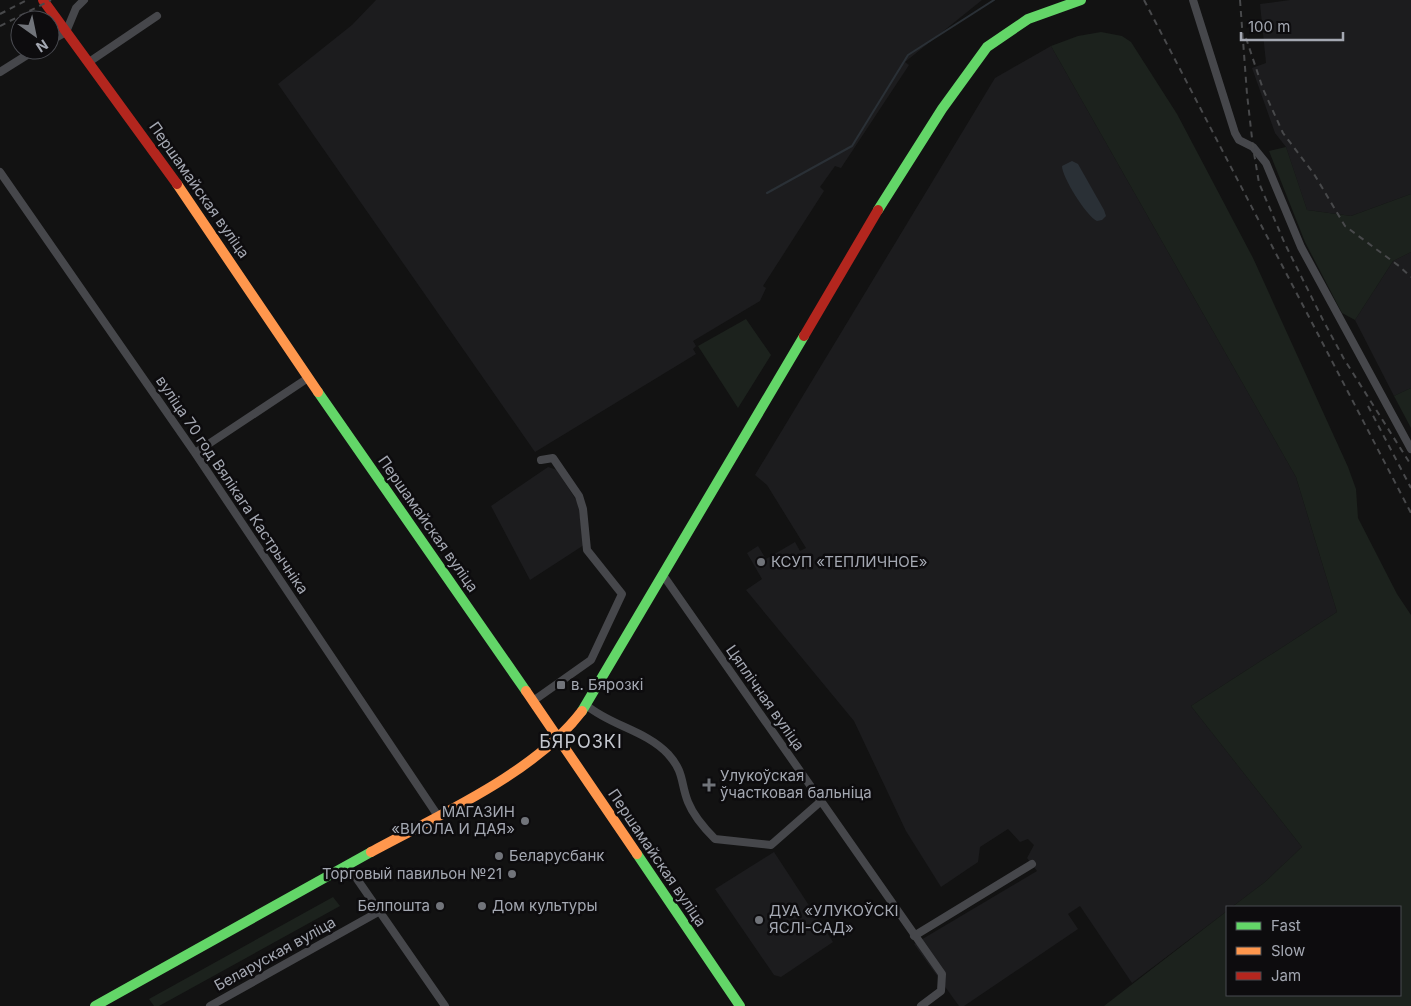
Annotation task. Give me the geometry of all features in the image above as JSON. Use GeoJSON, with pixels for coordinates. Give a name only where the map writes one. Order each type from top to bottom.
{"type":"FeatureCollection","features":[{"type":"Feature","properties":{"kind":"main road","name":"Першамайская вуліца"},"geometry":{"type":"LineString","coordinates":[[43,0],[171,175],[308,378],[533,701],[740,1006]]}},
{"type":"Feature","properties":{"kind":"main road"},"geometry":{"type":"LineString","coordinates":[[96,1006],[438,816],[536,759],[559,740],[586,705],[877,212],[964,79],[987,47],[1008,32],[1028,19],[1081,0]]}},
{"type":"Feature","properties":{"kind":"street"},"geometry":{"type":"LineString","coordinates":[[60,35],[66,32],[76,8],[84,0]]}},
{"type":"Feature","properties":{"kind":"street"},"geometry":{"type":"LineString","coordinates":[[1193,0],[1235,133],[1239,140],[1252,147],[1266,162],[1301,247],[1411,449]]}},
{"type":"Feature","properties":{"kind":"street"},"geometry":{"type":"LineString","coordinates":[[88,62],[157,16]]}},
{"type":"Feature","properties":{"kind":"street"},"geometry":{"type":"LineString","coordinates":[[0,72],[20,60]]}},
{"type":"Feature","properties":{"kind":"street","name":"вуліца 70 год Вялікага Кастрычніка"},"geometry":{"type":"LineString","coordinates":[[0,172],[195,453],[438,816]]}},
{"type":"Feature","properties":{"kind":"street"},"geometry":{"type":"LineString","coordinates":[[195,453],[308,378]]}},
{"type":"Feature","properties":{"kind":"street"},"geometry":{"type":"LineString","coordinates":[[533,701],[590,660],[622,594],[587,550],[583,509],[579,496],[552,458],[540,460]]}},
{"type":"Feature","properties":{"kind":"street","name":"Цяплічная вуліца"},"geometry":{"type":"LineString","coordinates":[[663,575],[942,974],[942,991],[921,1006]]}},
{"type":"Feature","properties":{"kind":"street"},"geometry":{"type":"LineString","coordinates":[[586,705],[597,715],[648,738],[667,754],[679,768],[687,801],[697,820],[715,839],[747,844],[771,845],[820,802]]}},
{"type":"Feature","properties":{"kind":"street"},"geometry":{"type":"LineString","coordinates":[[914,936],[1032,864]]}},
{"type":"Feature","properties":{"kind":"street"},"geometry":{"type":"LineString","coordinates":[[348,866],[445,1006]]}},
{"type":"Feature","properties":{"kind":"street","name":"Беларуская вуліца"},"geometry":{"type":"LineString","coordinates":[[210,1006],[380,911]]}},
{"type":"Feature","properties":{"kind":"shaded area"},"geometry":{"type":"Polygon","coordinates":[[[376,0],[982,0],[905,62],[909,65],[841,168],[835,166],[820,187],[824,191],[763,286],[766,288],[760,301],[693,341],[696,346],[693,349],[696,354],[535,452],[278,84],[352,25],[376,0]]]}},
{"type":"Feature","properties":{"kind":"shaded area"},"geometry":{"type":"Polygon","coordinates":[[[1290,0],[1411,0],[1411,194],[1351,216],[1307,210],[1286,147],[1275,133],[1252,68],[1266,63],[1260,4],[1290,0]]]}},
{"type":"Feature","properties":{"kind":"shaded area"},"geometry":{"type":"Polygon","coordinates":[[[1101,32],[1122,36],[1131,42],[1177,114],[1253,258],[1348,467],[1356,489],[1358,518],[1397,594],[1411,615],[1411,1006],[1104,1006],[1226,912],[1226,996],[1401,996],[1401,906],[1233,906],[1265,882],[1302,847],[1191,706],[1337,612],[1296,477],[1051,46],[1078,36],[1101,32]]]}},
{"type":"Feature","properties":{"kind":"shaded area"},"geometry":{"type":"Polygon","coordinates":[[[1051,46],[1296,477],[1337,612],[1191,706],[1302,847],[1265,882],[1233,906],[1226,906],[1226,912],[1132,983],[1080,906],[1068,914],[1078,929],[964,1006],[959,1006],[914,944],[1037,871],[1027,858],[1034,845],[1028,839],[1020,842],[1008,829],[980,847],[978,862],[941,887],[906,831],[854,721],[746,590],[762,579],[747,553],[758,546],[766,559],[795,542],[800,551],[806,548],[767,485],[755,475],[995,78],[1051,46]]]}},
{"type":"Feature","properties":{"kind":"shaded area"},"geometry":{"type":"Polygon","coordinates":[[[1286,147],[1307,210],[1351,216],[1411,194],[1411,252],[1393,261],[1355,320],[1342,313],[1305,242],[1269,151],[1286,147]]]}},
{"type":"Feature","properties":{"kind":"shaded area"},"geometry":{"type":"Polygon","coordinates":[[[1072,161],[1078,164],[1104,210],[1106,216],[1102,220],[1097,221],[1092,218],[1070,187],[1062,166],[1072,161]]]}},
{"type":"Feature","properties":{"kind":"shaded area"},"geometry":{"type":"Polygon","coordinates":[[[1411,252],[1411,388],[1394,396],[1355,320],[1393,261],[1411,252]]]}},
{"type":"Feature","properties":{"kind":"shaded area"},"geometry":{"type":"Polygon","coordinates":[[[746,319],[771,355],[738,408],[698,346],[746,319]]]}},
{"type":"Feature","properties":{"kind":"shaded area"},"geometry":{"type":"Polygon","coordinates":[[[1411,388],[1411,428],[1394,396],[1411,388]]]}},
{"type":"Feature","properties":{"kind":"shaded area"},"geometry":{"type":"Polygon","coordinates":[[[548,467],[557,470],[578,503],[584,545],[530,580],[491,506],[548,467]]]}},
{"type":"Feature","properties":{"kind":"shaded area","name":"ДУА «УЛУКОЎСКІ ЯСЛІ-САД»"},"geometry":{"type":"Polygon","coordinates":[[[774,852],[833,942],[781,977],[774,975],[715,889],[774,852]]]}},
{"type":"Feature","properties":{"kind":"shaded area"},"geometry":{"type":"Polygon","coordinates":[[[333,897],[340,906],[159,1006],[154,1006],[149,999],[333,897]]]}},
{"type":"Feature","properties":{"kind":"waterway"},"geometry":{"type":"LineString","coordinates":[[767,193],[852,146],[908,55],[994,0]]}},
{"type":"Feature","properties":{"kind":"railway"},"geometry":{"type":"LineString","coordinates":[[0,14],[27,0]]}},
{"type":"Feature","properties":{"kind":"railway"},"geometry":{"type":"LineString","coordinates":[[0,26],[51,0]]}},
{"type":"Feature","properties":{"kind":"railway"},"geometry":{"type":"LineString","coordinates":[[1144,0],[1411,513]]}},
{"type":"Feature","properties":{"kind":"railway"},"geometry":{"type":"LineString","coordinates":[[1240,0],[1247,94],[1259,183],[1285,244],[1344,359],[1411,465]]}},
{"type":"Feature","properties":{"kind":"railway"},"geometry":{"type":"LineString","coordinates":[[1246,38],[1263,89],[1283,133],[1314,174],[1345,226],[1411,277]]}},
{"type":"Feature","properties":{"kind":"railway"},"geometry":{"type":"LineString","coordinates":[[1368,406],[1411,488]]}},
{"type":"Feature","properties":{"kind":"traffic: fast"},"geometry":{"type":"LineString","coordinates":[[878,210],[942,109],[987,47],[1028,19],[1081,0]]}},
{"type":"Feature","properties":{"kind":"traffic: fast"},"geometry":{"type":"LineString","coordinates":[[582,711],[804,336]]}},
{"type":"Feature","properties":{"kind":"traffic: fast"},"geometry":{"type":"LineString","coordinates":[[318,392],[526,691]]}},
{"type":"Feature","properties":{"kind":"traffic: fast"},"geometry":{"type":"LineString","coordinates":[[95,1006],[371,852]]}},
{"type":"Feature","properties":{"kind":"traffic: fast"},"geometry":{"type":"LineString","coordinates":[[637,854],[740,1006]]}},
{"type":"Feature","properties":{"kind":"traffic: slow"},"geometry":{"type":"LineString","coordinates":[[177,184],[318,392]]}},
{"type":"Feature","properties":{"kind":"traffic: slow"},"geometry":{"type":"LineString","coordinates":[[526,691],[637,854]]}},
{"type":"Feature","properties":{"kind":"traffic: slow"},"geometry":{"type":"LineString","coordinates":[[371,852],[484,791],[513,773],[539,754],[582,711]]}},
{"type":"Feature","properties":{"kind":"traffic: jam"},"geometry":{"type":"LineString","coordinates":[[43,0],[177,184]]}},
{"type":"Feature","properties":{"kind":"traffic: jam"},"geometry":{"type":"LineString","coordinates":[[804,336],[878,210]]}},
{"type":"Feature","properties":{"kind":"place","name":"КСУП «ТЕПЛИЧНОЕ»"},"geometry":{"type":"Point","coordinates":[761,562]}},
{"type":"Feature","properties":{"kind":"place","name":"в. Бярозкі"},"geometry":{"type":"Point","coordinates":[561,685]}},
{"type":"Feature","properties":{"kind":"place","name":"Улукоўская ўчастковая бальніца"},"geometry":{"type":"Point","coordinates":[709,785]}},
{"type":"Feature","properties":{"kind":"place","name":"МАГАЗИН «ВИОЛА И ДАЯ»"},"geometry":{"type":"Point","coordinates":[525,821]}},
{"type":"Feature","properties":{"kind":"place","name":"Беларусбанк"},"geometry":{"type":"Point","coordinates":[499,856]}},
{"type":"Feature","properties":{"kind":"place","name":"Торговый павильон №21"},"geometry":{"type":"Point","coordinates":[512,874]}},
{"type":"Feature","properties":{"kind":"place","name":"Белпошта"},"geometry":{"type":"Point","coordinates":[440,906]}},
{"type":"Feature","properties":{"kind":"place","name":"Дом культуры"},"geometry":{"type":"Point","coordinates":[482,906]}},
{"type":"Feature","properties":{"kind":"place","name":"ДУА «УЛУКОЎСКІ ЯСЛІ-САД»"},"geometry":{"type":"Point","coordinates":[759,920]}},
{"type":"Feature","properties":{"kind":"district","name":"БЯРОЗКІ"},"geometry":{"type":"Point","coordinates":[581,742]}}]}
